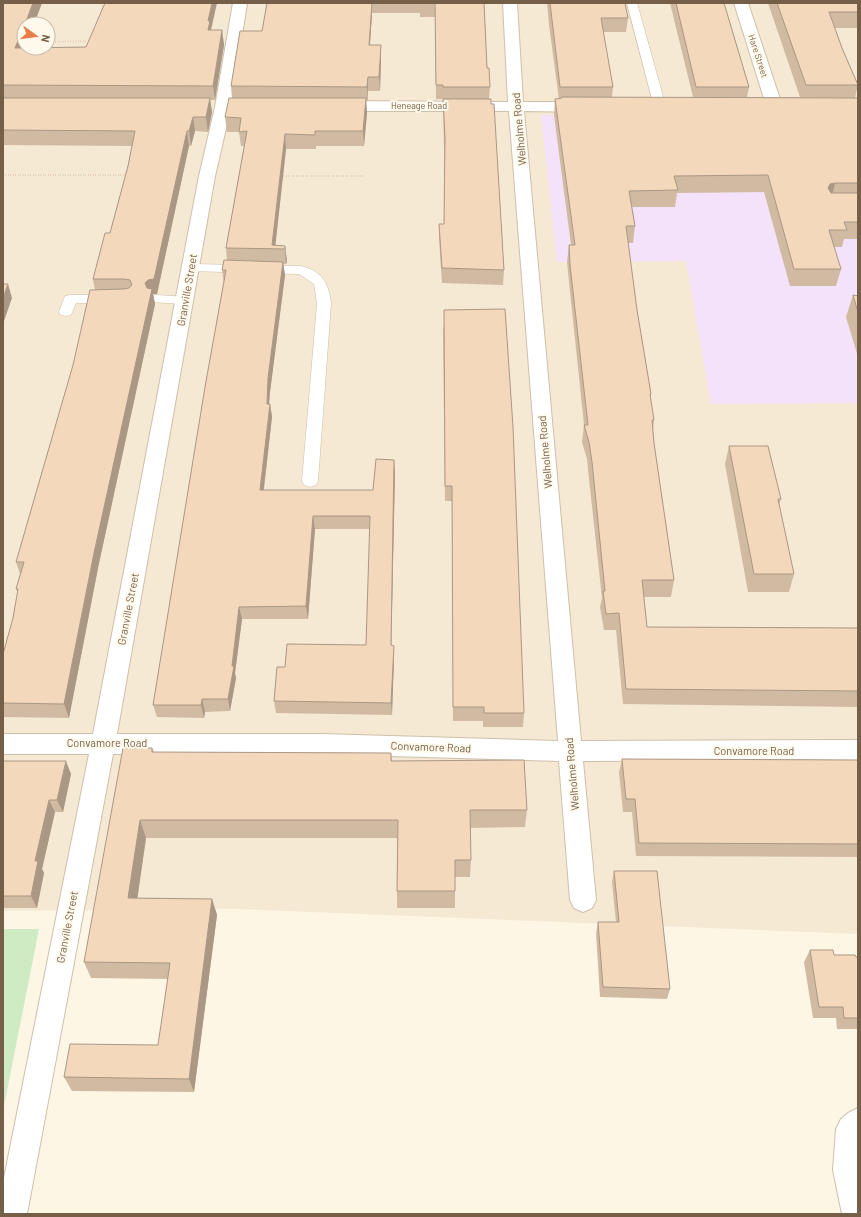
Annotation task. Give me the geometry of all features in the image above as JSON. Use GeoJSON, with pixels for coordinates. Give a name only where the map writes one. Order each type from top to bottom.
{"type":"FeatureCollection","features":[{"type":"Feature","properties":{"kind":"street","name":"Granville Street"},"geometry":{"type":"LineString","coordinates":[[12,1214],[103,743],[208,176],[223,107],[240,3]]}},
{"type":"Feature","properties":{"kind":"street","name":"Welholme Road"},"geometry":{"type":"LineString","coordinates":[[510,3],[516,107],[583,900]]}},
{"type":"Feature","properties":{"kind":"street","name":"Hare Street"},"geometry":{"type":"LineString","coordinates":[[741,3],[783,108],[760,108]]}},
{"type":"Feature","properties":{"kind":"street","name":"Heneage Road"},"geometry":{"type":"LineString","coordinates":[[325,106],[598,107]]}},
{"type":"Feature","properties":{"kind":"street"},"geometry":{"type":"LineString","coordinates":[[645,107],[675,107]]}},
{"type":"Feature","properties":{"kind":"street","name":"Convamore Road"},"geometry":{"type":"LineString","coordinates":[[3,744],[321,744],[570,751],[858,750]]}},
{"type":"Feature","properties":{"kind":"street"},"geometry":{"type":"LineString","coordinates":[[857,1214],[848,1170],[851,1129],[858,1123]]}},
{"type":"Feature","properties":{"kind":"lane"},"geometry":{"type":"LineString","coordinates":[[632,3],[660,107]]}},
{"type":"Feature","properties":{"kind":"lane"},"geometry":{"type":"LineString","coordinates":[[191,268],[301,270],[315,277],[323,287],[324,304],[310,481]]}},
{"type":"Feature","properties":{"kind":"lane"},"geometry":{"type":"LineString","coordinates":[[66,312],[70,299],[127,299]]}},
{"type":"Feature","properties":{"kind":"lane"},"geometry":{"type":"LineString","coordinates":[[156,299],[185,300]]}},
{"type":"Feature","properties":{"kind":"path"},"geometry":{"type":"LineString","coordinates":[[98,22],[104,3]]}},
{"type":"Feature","properties":{"kind":"path"},"geometry":{"type":"LineString","coordinates":[[56,42],[92,41],[94,35]]}},
{"type":"Feature","properties":{"kind":"path"},"geometry":{"type":"LineString","coordinates":[[3,175],[129,175]]}},
{"type":"Feature","properties":{"kind":"path"},"geometry":{"type":"LineString","coordinates":[[278,176],[364,176]]}},
{"type":"Feature","properties":{"kind":"shaded area"},"geometry":{"type":"Polygon","coordinates":[[[3,3],[858,3],[858,934],[236,909],[3,911],[3,3]]]}},
{"type":"Feature","properties":{"kind":"shaded area"},"geometry":{"type":"Polygon","coordinates":[[[760,114],[858,196],[858,403],[711,404],[686,261],[557,262],[541,115],[760,114]]]}},
{"type":"Feature","properties":{"kind":"green space"},"geometry":{"type":"Polygon","coordinates":[[[3,929],[39,929],[3,1111],[3,929]]]}},
{"type":"Feature","properties":{"kind":"building"},"geometry":{"type":"Polygon","coordinates":[[[3,3],[33,3],[28,16],[16,16],[16,56],[56,56],[56,47],[86,47],[105,3],[212,3],[208,21],[210,21],[208,30],[222,30],[213,86],[3,85],[3,3]]]}},
{"type":"Feature","properties":{"kind":"building"},"geometry":{"type":"Polygon","coordinates":[[[267,3],[372,3],[369,45],[381,45],[379,77],[368,77],[367,87],[231,86],[240,31],[262,31],[267,3]]]}},
{"type":"Feature","properties":{"kind":"building"},"geometry":{"type":"Polygon","coordinates":[[[435,3],[484,3],[487,68],[489,68],[490,87],[443,87],[443,85],[436,85],[435,3]]]}},
{"type":"Feature","properties":{"kind":"building"},"geometry":{"type":"Polygon","coordinates":[[[550,3],[625,3],[628,18],[601,18],[613,87],[560,87],[550,3]]]}},
{"type":"Feature","properties":{"kind":"building"},"geometry":{"type":"Polygon","coordinates":[[[676,3],[724,3],[749,87],[696,87],[676,3]]]}},
{"type":"Feature","properties":{"kind":"building"},"geometry":{"type":"Polygon","coordinates":[[[777,3],[858,3],[858,12],[829,12],[842,48],[858,85],[806,85],[777,3]]]}},
{"type":"Feature","properties":{"kind":"building"},"geometry":{"type":"Polygon","coordinates":[[[562,97],[858,98],[858,183],[835,183],[830,184],[828,188],[831,193],[858,193],[858,222],[844,222],[847,230],[829,230],[841,269],[794,269],[768,175],[674,176],[678,190],[629,191],[635,226],[626,226],[637,310],[651,394],[654,420],[652,420],[654,443],[674,580],[642,580],[647,627],[858,628],[858,691],[626,689],[619,613],[606,614],[592,462],[589,442],[584,425],[588,425],[569,245],[575,245],[555,99],[562,97]]]}},
{"type":"Feature","properties":{"kind":"building"},"geometry":{"type":"Polygon","coordinates":[[[3,98],[210,98],[206,117],[193,117],[189,131],[187,131],[154,279],[148,280],[145,283],[147,288],[152,289],[94,553],[64,704],[3,703],[3,654],[13,618],[18,589],[16,589],[24,562],[16,562],[73,365],[90,290],[124,289],[129,288],[132,285],[130,280],[124,279],[93,279],[105,233],[110,233],[128,166],[135,131],[3,130],[3,98]]]}},
{"type":"Feature","properties":{"kind":"building"},"geometry":{"type":"Polygon","coordinates":[[[229,98],[366,98],[363,131],[315,131],[315,135],[285,134],[272,245],[285,246],[285,249],[226,248],[247,131],[239,132],[241,118],[225,117],[229,98]]]}},
{"type":"Feature","properties":{"kind":"building"},"geometry":{"type":"Polygon","coordinates":[[[443,99],[491,99],[491,104],[494,104],[504,270],[442,268],[439,224],[444,224],[445,137],[443,99]]]}},
{"type":"Feature","properties":{"kind":"building"},"geometry":{"type":"Polygon","coordinates":[[[224,260],[283,262],[268,378],[267,404],[270,404],[260,490],[373,490],[376,459],[394,460],[391,645],[394,646],[391,703],[274,701],[277,667],[285,667],[287,644],[366,645],[370,516],[313,516],[306,606],[239,607],[232,666],[234,666],[228,699],[202,699],[201,705],[153,705],[205,387],[226,270],[222,270],[224,260]]]}},
{"type":"Feature","properties":{"kind":"building"},"geometry":{"type":"Polygon","coordinates":[[[3,284],[8,284],[3,298],[3,284]]]}},
{"type":"Feature","properties":{"kind":"building"},"geometry":{"type":"Polygon","coordinates":[[[853,295],[858,296],[858,312],[853,295]]]}},
{"type":"Feature","properties":{"kind":"building"},"geometry":{"type":"Polygon","coordinates":[[[505,309],[513,427],[524,713],[484,713],[484,707],[453,707],[452,486],[445,486],[444,310],[505,309]]]}},
{"type":"Feature","properties":{"kind":"building"},"geometry":{"type":"Polygon","coordinates":[[[729,446],[768,446],[781,499],[778,499],[794,574],[754,574],[729,446]]]}},
{"type":"Feature","properties":{"kind":"building"},"geometry":{"type":"Polygon","coordinates":[[[123,748],[152,748],[152,752],[391,753],[391,761],[524,760],[527,810],[470,810],[471,860],[455,860],[455,891],[397,891],[398,820],[140,820],[128,898],[212,899],[189,1079],[64,1077],[70,1044],[158,1045],[170,963],[84,962],[123,748]]]}},
{"type":"Feature","properties":{"kind":"building"},"geometry":{"type":"Polygon","coordinates":[[[622,759],[858,760],[858,844],[639,843],[635,799],[626,799],[622,759]]]}},
{"type":"Feature","properties":{"kind":"building"},"geometry":{"type":"Polygon","coordinates":[[[3,761],[66,761],[57,800],[49,800],[35,861],[38,861],[31,896],[3,896],[3,761]]]}},
{"type":"Feature","properties":{"kind":"building"},"geometry":{"type":"Polygon","coordinates":[[[614,871],[657,871],[670,989],[603,987],[598,922],[619,922],[614,871]]]}},
{"type":"Feature","properties":{"kind":"building"},"geometry":{"type":"Polygon","coordinates":[[[810,950],[833,950],[834,955],[855,955],[858,957],[858,1018],[844,1018],[843,1007],[819,1007],[810,950]]]}}]}
